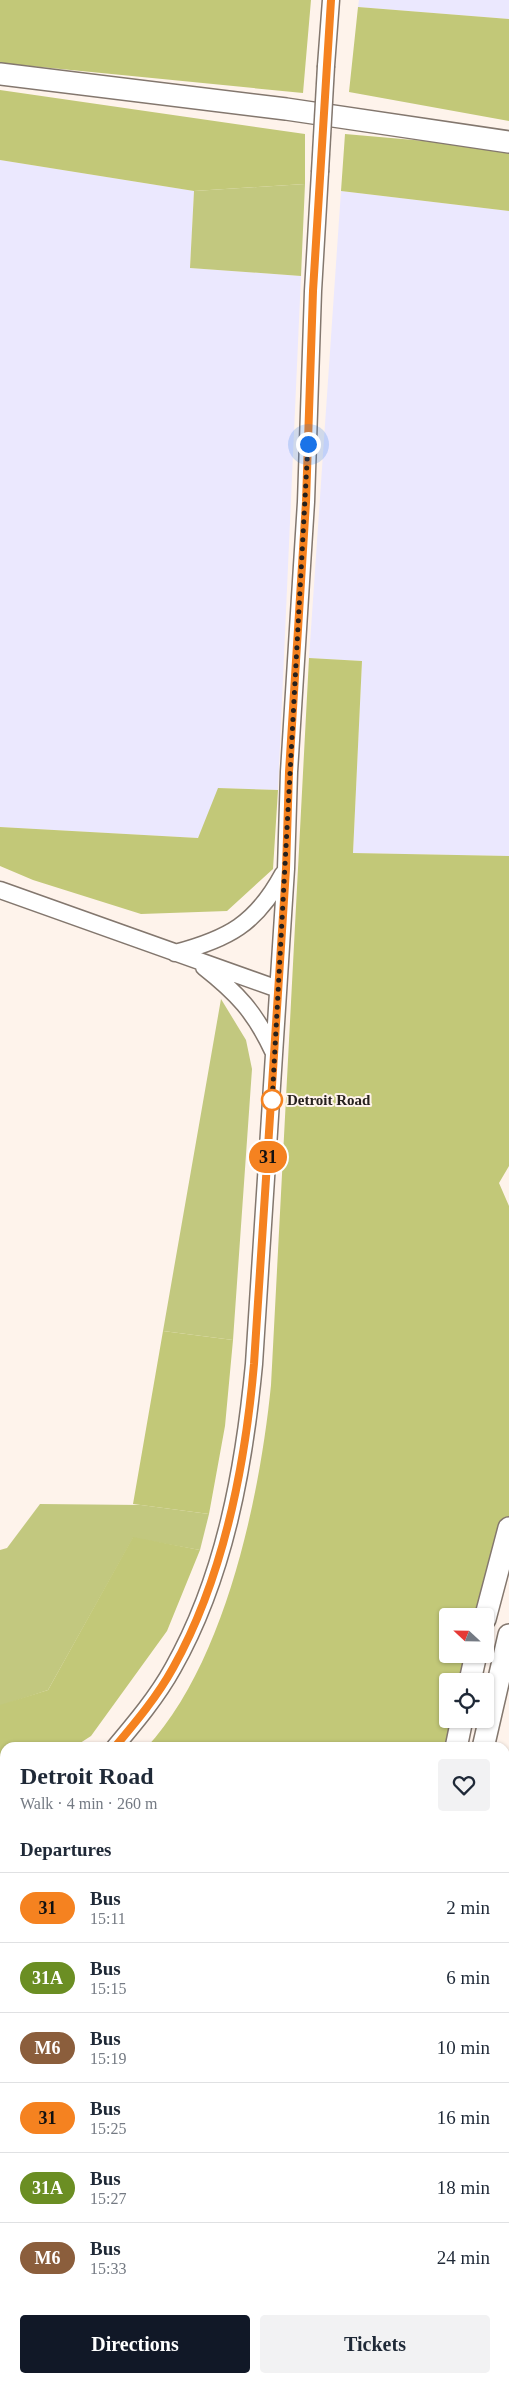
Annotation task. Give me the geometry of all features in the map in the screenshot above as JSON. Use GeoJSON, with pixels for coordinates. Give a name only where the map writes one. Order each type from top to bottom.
{"type":"FeatureCollection","features":[{"type":"Feature","properties":{"kind":"main road"},"geometry":{"type":"LineString","coordinates":[[0,74],[286,109],[509,142]]}},
{"type":"Feature","properties":{"kind":"main road"},"geometry":{"type":"LineString","coordinates":[[488,1608],[509,1528]]}},
{"type":"Feature","properties":{"kind":"main road"},"geometry":{"type":"LineString","coordinates":[[484,1742],[509,1635]]}},
{"type":"Feature","properties":{"kind":"main road"},"geometry":{"type":"LineString","coordinates":[[457,1742],[460,1728]]}},
{"type":"Feature","properties":{"kind":"street"},"geometry":{"type":"LineString","coordinates":[[119,1742],[154,1697],[172,1670],[188,1640],[204,1603],[238,1484],[247,1435],[254,1364],[286,869],[289,772],[306,502],[313,291],[331,0]]}},
{"type":"Feature","properties":{"kind":"street"},"geometry":{"type":"LineString","coordinates":[[175,953],[206,945],[242,927],[264,905],[286,869]]}},
{"type":"Feature","properties":{"kind":"street"},"geometry":{"type":"LineString","coordinates":[[0,890],[278,989]]}},
{"type":"Feature","properties":{"kind":"street"},"geometry":{"type":"LineString","coordinates":[[192,959],[217,978],[250,1009],[263,1029],[274,1056]]}},
{"type":"Feature","properties":{"kind":"shaded area"},"geometry":{"type":"Polygon","coordinates":[[[359,0],[509,0],[509,19],[358,7],[359,0]]]}},
{"type":"Feature","properties":{"kind":"shaded area"},"geometry":{"type":"Polygon","coordinates":[[[0,160],[194,191],[190,268],[301,276],[278,790],[219,788],[198,838],[0,827],[0,160]]]}},
{"type":"Feature","properties":{"kind":"shaded area"},"geometry":{"type":"Polygon","coordinates":[[[341,191],[509,211],[509,856],[353,853],[362,661],[309,658],[341,191]]]}},
{"type":"Feature","properties":{"kind":"green space"},"geometry":{"type":"Polygon","coordinates":[[[0,0],[311,0],[303,93],[0,63],[0,0]]]}},
{"type":"Feature","properties":{"kind":"green space"},"geometry":{"type":"Polygon","coordinates":[[[358,7],[509,19],[509,121],[349,92],[358,7]]]}},
{"type":"Feature","properties":{"kind":"green space"},"geometry":{"type":"Polygon","coordinates":[[[0,90],[305,134],[305,184],[194,191],[0,160],[0,90]]]}},
{"type":"Feature","properties":{"kind":"green space"},"geometry":{"type":"Polygon","coordinates":[[[345,134],[425,141],[509,152],[509,211],[341,191],[345,134]]]}},
{"type":"Feature","properties":{"kind":"green space"},"geometry":{"type":"Polygon","coordinates":[[[305,184],[301,276],[190,268],[194,191],[305,184]]]}},
{"type":"Feature","properties":{"kind":"green space"},"geometry":{"type":"Polygon","coordinates":[[[309,658],[362,661],[353,853],[509,856],[509,1166],[499,1183],[509,1206],[509,1528],[487,1608],[439,1608],[439,1663],[474,1663],[472,1673],[439,1673],[439,1728],[460,1728],[457,1742],[151,1742],[174,1713],[197,1672],[217,1626],[234,1577],[247,1527],[266,1429],[271,1385],[309,658]]]}},
{"type":"Feature","properties":{"kind":"green space"},"geometry":{"type":"Polygon","coordinates":[[[218,788],[278,790],[273,869],[227,911],[141,914],[33,880],[0,866],[0,827],[198,838],[218,788]]]}},
{"type":"Feature","properties":{"kind":"green space"},"geometry":{"type":"Polygon","coordinates":[[[221,999],[246,1040],[252,1069],[233,1340],[163,1331],[221,999]]]}},
{"type":"Feature","properties":{"kind":"green space"},"geometry":{"type":"Polygon","coordinates":[[[163,1331],[233,1340],[225,1426],[209,1514],[133,1504],[163,1331]]]}},
{"type":"Feature","properties":{"kind":"green space"},"geometry":{"type":"Polygon","coordinates":[[[40,1504],[141,1505],[209,1514],[200,1550],[133,1538],[48,1690],[0,1706],[0,1550],[7,1548],[40,1504]]]}},
{"type":"Feature","properties":{"kind":"green space"},"geometry":{"type":"Polygon","coordinates":[[[133,1537],[200,1550],[167,1631],[91,1736],[82,1742],[0,1742],[0,1705],[48,1690],[133,1537]]]}},
{"type":"Feature","properties":{"kind":"bus line","name":"31"},"geometry":{"type":"LineString","coordinates":[[119,1742],[154,1697],[172,1670],[188,1640],[204,1603],[238,1484],[247,1435],[254,1364],[286,869],[289,772],[306,502],[313,291],[331,0]]}},
{"type":"Feature","properties":{"kind":"place","name":"Detroit Road"},"geometry":{"type":"Point","coordinates":[272,1100]}},
{"type":"Feature","properties":{"kind":"route"},"geometry":{"type":"LineString","coordinates":[[272,1100],[272,1103],[308,444]]}}]}
